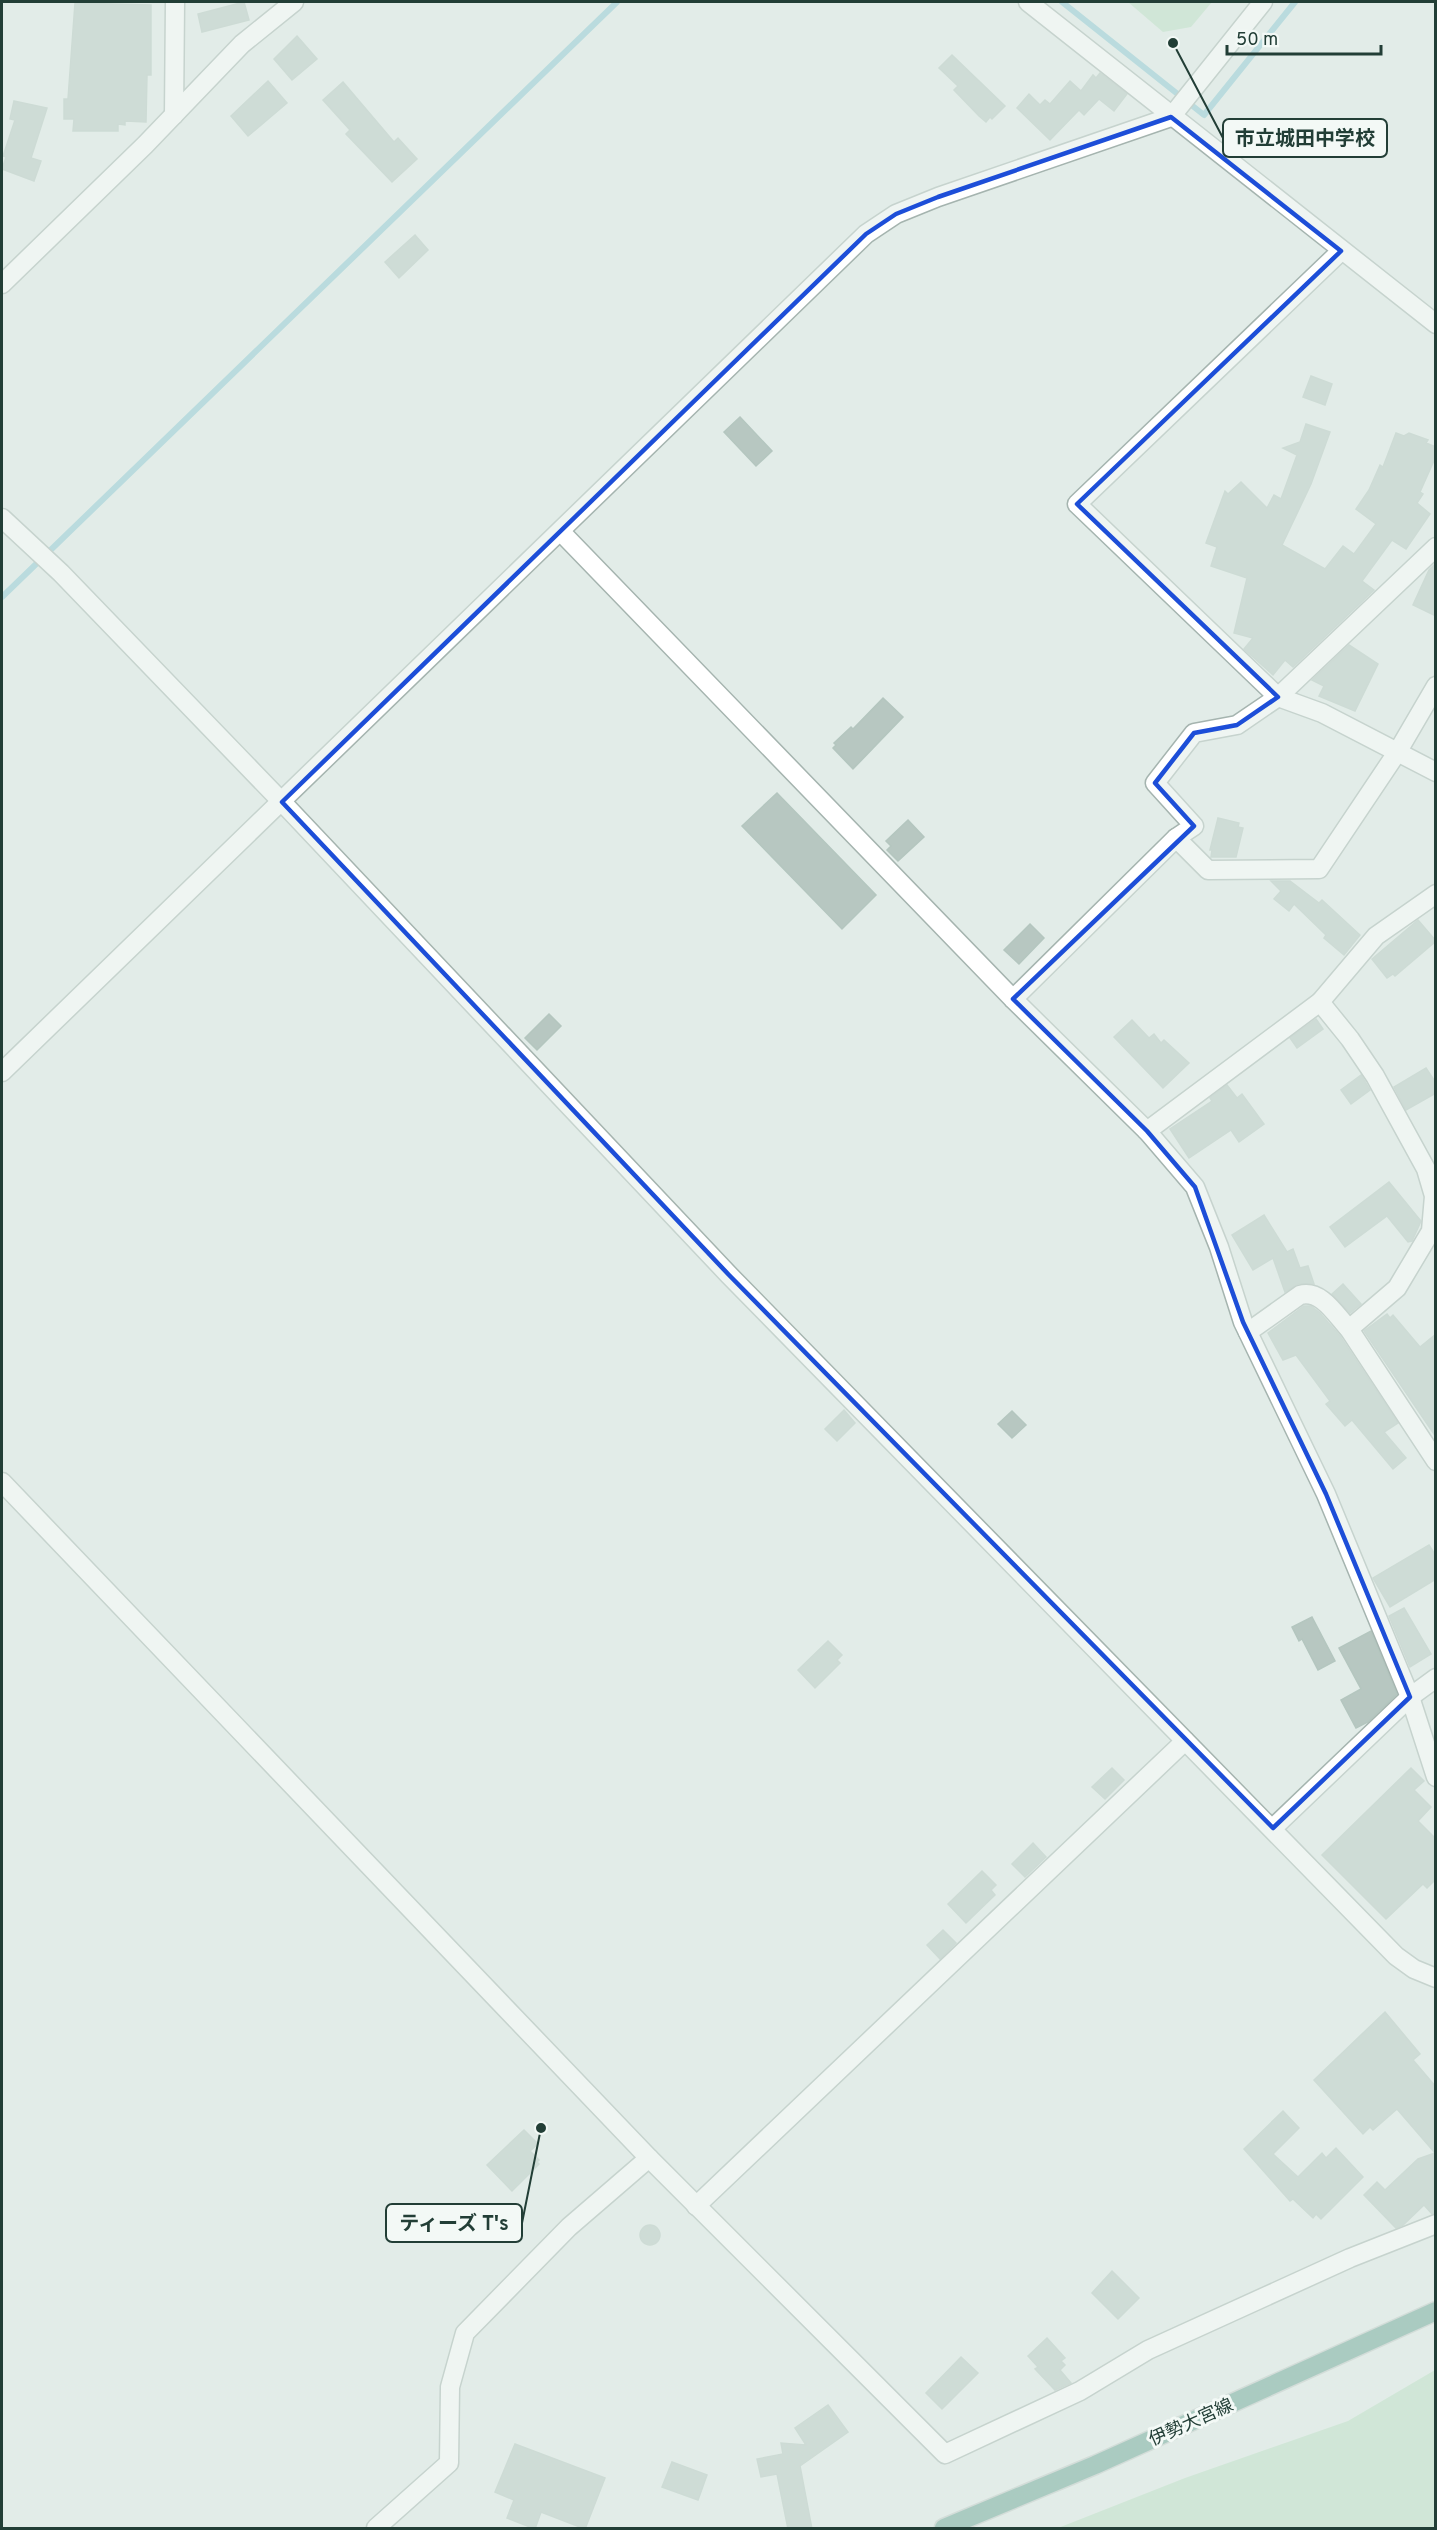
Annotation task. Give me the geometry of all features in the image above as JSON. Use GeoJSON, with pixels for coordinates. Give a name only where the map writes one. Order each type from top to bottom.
{"type":"FeatureCollection","features":[{"type":"Feature","properties":{"kind":"main road","name":"伊勢大宮線"},"geometry":{"type":"LineString","coordinates":[[944,2529],[1095,2465],[1436,2311]]}},
{"type":"Feature","properties":{"kind":"street"},"geometry":{"type":"LineString","coordinates":[[174,116],[175,2]]}},
{"type":"Feature","properties":{"kind":"street"},"geometry":{"type":"LineString","coordinates":[[2,284],[174,116],[242,44],[294,2]]}},
{"type":"Feature","properties":{"kind":"street"},"geometry":{"type":"LineString","coordinates":[[1028,2],[1436,324]]}},
{"type":"Feature","properties":{"kind":"street"},"geometry":{"type":"LineString","coordinates":[[2,1072],[866,234],[896,214],[938,197],[1172,115],[1263,2]]}},
{"type":"Feature","properties":{"kind":"street"},"geometry":{"type":"LineString","coordinates":[[1341,250],[1077,504],[1278,697],[1322,713],[1436,772]]}},
{"type":"Feature","properties":{"kind":"street"},"geometry":{"type":"LineString","coordinates":[[2,518],[53,566],[282,801],[720,1266],[1185,1742],[1273,1828],[1396,1956],[1414,1969],[1436,1978]]}},
{"type":"Feature","properties":{"kind":"street"},"geometry":{"type":"LineString","coordinates":[[561,532],[1013,999],[1147,1131],[1195,1187],[1219,1247],[1248,1332],[1326,1494],[1410,1697],[1436,1777]]}},
{"type":"Feature","properties":{"kind":"street"},"geometry":{"type":"LineString","coordinates":[[1013,999],[1176,838],[1194,826],[1155,783],[1194,733],[1237,725],[1278,697],[1436,547]]}},
{"type":"Feature","properties":{"kind":"street"},"geometry":{"type":"LineString","coordinates":[[1176,838],[1208,870],[1319,869],[1398,751],[1436,686]]}},
{"type":"Feature","properties":{"kind":"street"},"geometry":{"type":"LineString","coordinates":[[1147,1131],[1320,1002],[1376,936],[1436,894]]}},
{"type":"Feature","properties":{"kind":"street"},"geometry":{"type":"LineString","coordinates":[[1320,1002],[1350,1039],[1375,1076],[1426,1169],[1434,1196],[1433,1230],[1397,1288],[1349,1329]]}},
{"type":"Feature","properties":{"kind":"street"},"geometry":{"type":"LineString","coordinates":[[1248,1332],[1300,1295],[1308,1293],[1318,1296],[1349,1329],[1436,1461]]}},
{"type":"Feature","properties":{"kind":"street"},"geometry":{"type":"LineString","coordinates":[[2,1482],[649,2158],[945,2454],[1080,2391],[1148,2350],[1350,2258],[1436,2224]]}},
{"type":"Feature","properties":{"kind":"street"},"geometry":{"type":"LineString","coordinates":[[1273,1828],[1410,1697],[1436,1678]]}},
{"type":"Feature","properties":{"kind":"street"},"geometry":{"type":"LineString","coordinates":[[696,2206],[1185,1742]]}},
{"type":"Feature","properties":{"kind":"street"},"geometry":{"type":"LineString","coordinates":[[376,2529],[449,2463],[450,2387],[465,2333],[569,2227],[649,2158]]}},
{"type":"Feature","properties":{"kind":"highlighted area"},"geometry":{"type":"Polygon","coordinates":[[[1171,117],[1341,251],[1077,504],[1278,697],[1237,725],[1194,733],[1155,783],[1194,826],[1013,999],[1147,1131],[1195,1187],[1243,1322],[1326,1494],[1410,1697],[1273,1828],[729,1275],[282,802],[866,234],[896,214],[938,197],[1171,117]]]}},
{"type":"Feature","properties":{"kind":"green space"},"geometry":{"type":"Polygon","coordinates":[[[1128,2],[1212,2],[1191,27],[1163,32],[1128,2]]]}},
{"type":"Feature","properties":{"kind":"green space"},"geometry":{"type":"Polygon","coordinates":[[[1435,2370],[1435,2528],[1058,2528],[1185,2478],[1348,2421],[1435,2370]]]}},
{"type":"Feature","properties":{"kind":"building"},"geometry":{"type":"Polygon","coordinates":[[[244,2],[249,20],[202,32],[198,14],[244,2]]]}},
{"type":"Feature","properties":{"kind":"building"},"geometry":{"type":"Polygon","coordinates":[[[75,3],[151,5],[151,75],[147,75],[146,122],[125,121],[125,125],[118,124],[118,131],[73,131],[74,119],[64,119],[64,99],[68,99],[75,3]]]}},
{"type":"Feature","properties":{"kind":"building"},"geometry":{"type":"Polygon","coordinates":[[[297,36],[317,59],[292,80],[274,59],[297,36]]]}},
{"type":"Feature","properties":{"kind":"building"},"geometry":{"type":"Polygon","coordinates":[[[952,55],[1005,106],[992,119],[990,117],[986,122],[979,116],[954,90],[958,86],[939,68],[952,55]]]}},
{"type":"Feature","properties":{"kind":"building"},"geometry":{"type":"Polygon","coordinates":[[[1100,73],[1127,94],[1114,111],[1099,99],[1084,115],[1079,110],[1050,140],[1017,108],[1029,94],[1040,105],[1045,100],[1050,104],[1070,81],[1081,91],[1093,75],[1096,78],[1100,73]]]}},
{"type":"Feature","properties":{"kind":"building"},"geometry":{"type":"Polygon","coordinates":[[[268,81],[287,103],[248,136],[231,116],[268,81]]]}},
{"type":"Feature","properties":{"kind":"building"},"geometry":{"type":"Polygon","coordinates":[[[343,82],[394,142],[398,138],[417,159],[392,182],[346,134],[350,130],[323,100],[343,82]]]}},
{"type":"Feature","properties":{"kind":"building"},"geometry":{"type":"Polygon","coordinates":[[[14,101],[47,108],[31,158],[41,161],[34,181],[2,169],[6,157],[3,156],[15,120],[10,119],[14,101]]]}},
{"type":"Feature","properties":{"kind":"building"},"geometry":{"type":"Polygon","coordinates":[[[415,235],[428,250],[399,278],[385,262],[415,235]]]}},
{"type":"Feature","properties":{"kind":"building"},"geometry":{"type":"Polygon","coordinates":[[[1311,376],[1332,384],[1325,405],[1303,397],[1311,376]]]}},
{"type":"Feature","properties":{"kind":"building"},"geometry":{"type":"Polygon","coordinates":[[[740,417],[772,451],[756,466],[724,432],[740,417]]]}},
{"type":"Feature","properties":{"kind":"building"},"geometry":{"type":"Polygon","coordinates":[[[1306,424],[1330,432],[1311,484],[1282,545],[1325,569],[1343,546],[1354,554],[1376,524],[1356,509],[1369,490],[1380,465],[1383,467],[1396,433],[1404,436],[1409,433],[1428,440],[1426,443],[1436,447],[1436,456],[1420,492],[1423,494],[1417,503],[1430,514],[1406,549],[1392,540],[1362,581],[1374,590],[1293,667],[1285,660],[1273,675],[1244,649],[1253,638],[1234,633],[1247,578],[1211,566],[1217,547],[1206,543],[1225,491],[1228,494],[1241,482],[1267,508],[1274,495],[1281,499],[1297,455],[1283,448],[1300,442],[1306,424]]]}},
{"type":"Feature","properties":{"kind":"building"},"geometry":{"type":"Polygon","coordinates":[[[1436,563],[1436,616],[1413,605],[1429,570],[1436,563]]]}},
{"type":"Feature","properties":{"kind":"building"},"geometry":{"type":"Polygon","coordinates":[[[1349,645],[1378,664],[1355,711],[1319,696],[1324,686],[1312,680],[1349,645]]]}},
{"type":"Feature","properties":{"kind":"building"},"geometry":{"type":"Polygon","coordinates":[[[883,698],[903,717],[853,769],[833,748],[836,745],[834,743],[851,727],[853,729],[883,698]]]}},
{"type":"Feature","properties":{"kind":"building"},"geometry":{"type":"Polygon","coordinates":[[[777,793],[876,895],[842,929],[742,826],[777,793]]]}},
{"type":"Feature","properties":{"kind":"building"},"geometry":{"type":"Polygon","coordinates":[[[1218,818],[1239,823],[1238,827],[1243,828],[1236,857],[1211,857],[1212,850],[1210,850],[1218,818]]]}},
{"type":"Feature","properties":{"kind":"building"},"geometry":{"type":"Polygon","coordinates":[[[908,820],[924,837],[898,861],[887,850],[891,846],[886,841],[908,820]]]}},
{"type":"Feature","properties":{"kind":"building"},"geometry":{"type":"Polygon","coordinates":[[[1271,881],[1290,881],[1319,903],[1322,900],[1360,935],[1344,955],[1324,938],[1326,935],[1294,904],[1289,911],[1274,899],[1281,891],[1271,881]]]}},
{"type":"Feature","properties":{"kind":"building"},"geometry":{"type":"Polygon","coordinates":[[[1418,920],[1436,941],[1395,976],[1393,974],[1387,978],[1372,959],[1418,920]]]}},
{"type":"Feature","properties":{"kind":"building"},"geometry":{"type":"Polygon","coordinates":[[[1030,924],[1044,938],[1019,964],[1004,950],[1030,924]]]}},
{"type":"Feature","properties":{"kind":"building"},"geometry":{"type":"Polygon","coordinates":[[[549,1014],[561,1026],[537,1050],[525,1038],[549,1014]]]}},
{"type":"Feature","properties":{"kind":"building"},"geometry":{"type":"Polygon","coordinates":[[[1316,1019],[1323,1029],[1297,1048],[1290,1038],[1316,1019]]]}},
{"type":"Feature","properties":{"kind":"building"},"geometry":{"type":"Polygon","coordinates":[[[1132,1020],[1149,1038],[1154,1034],[1161,1043],[1164,1040],[1189,1063],[1163,1088],[1114,1037],[1132,1020]]]}},
{"type":"Feature","properties":{"kind":"building"},"geometry":{"type":"Polygon","coordinates":[[[1426,1068],[1436,1083],[1436,1093],[1406,1110],[1394,1087],[1426,1068]]]}},
{"type":"Feature","properties":{"kind":"building"},"geometry":{"type":"Polygon","coordinates":[[[1361,1075],[1370,1090],[1351,1104],[1341,1090],[1361,1075]]]}},
{"type":"Feature","properties":{"kind":"building"},"geometry":{"type":"Polygon","coordinates":[[[1227,1085],[1237,1098],[1242,1094],[1264,1124],[1239,1142],[1231,1130],[1189,1158],[1170,1129],[1212,1101],[1210,1098],[1227,1085]]]}},
{"type":"Feature","properties":{"kind":"building"},"geometry":{"type":"Polygon","coordinates":[[[1389,1182],[1421,1221],[1412,1241],[1408,1242],[1387,1216],[1345,1247],[1330,1227],[1389,1182]]]}},
{"type":"Feature","properties":{"kind":"building"},"geometry":{"type":"Polygon","coordinates":[[[1264,1215],[1287,1252],[1293,1249],[1300,1268],[1308,1266],[1314,1284],[1298,1284],[1285,1292],[1273,1258],[1253,1270],[1232,1235],[1264,1215]]]}},
{"type":"Feature","properties":{"kind":"building"},"geometry":{"type":"Polygon","coordinates":[[[1343,1284],[1361,1304],[1350,1313],[1332,1294],[1343,1284]]]}},
{"type":"Feature","properties":{"kind":"building"},"geometry":{"type":"Polygon","coordinates":[[[1304,1306],[1311,1306],[1320,1313],[1340,1336],[1398,1423],[1384,1432],[1406,1458],[1393,1469],[1352,1420],[1345,1426],[1326,1404],[1330,1401],[1296,1355],[1283,1360],[1268,1333],[1304,1306]]]}},
{"type":"Feature","properties":{"kind":"building"},"geometry":{"type":"Polygon","coordinates":[[[1387,1314],[1390,1318],[1393,1315],[1420,1347],[1436,1334],[1436,1437],[1364,1331],[1387,1314]]]}},
{"type":"Feature","properties":{"kind":"building"},"geometry":{"type":"Polygon","coordinates":[[[844,1410],[855,1423],[837,1441],[825,1429],[844,1410]]]}},
{"type":"Feature","properties":{"kind":"building"},"geometry":{"type":"Polygon","coordinates":[[[1012,1411],[1026,1425],[1012,1438],[998,1424],[1012,1411]]]}},
{"type":"Feature","properties":{"kind":"building"},"geometry":{"type":"Polygon","coordinates":[[[1429,1545],[1436,1556],[1436,1579],[1390,1607],[1373,1578],[1429,1545]]]}},
{"type":"Feature","properties":{"kind":"building"},"geometry":{"type":"Polygon","coordinates":[[[1404,1608],[1431,1654],[1410,1667],[1389,1616],[1404,1608]]]}},
{"type":"Feature","properties":{"kind":"building"},"geometry":{"type":"Polygon","coordinates":[[[1312,1617],[1335,1661],[1318,1670],[1302,1639],[1299,1641],[1292,1627],[1312,1617]]]}},
{"type":"Feature","properties":{"kind":"building"},"geometry":{"type":"Polygon","coordinates":[[[1371,1631],[1397,1694],[1368,1722],[1356,1728],[1341,1700],[1361,1689],[1339,1648],[1371,1631]]]}},
{"type":"Feature","properties":{"kind":"building"},"geometry":{"type":"Polygon","coordinates":[[[828,1641],[842,1655],[837,1660],[840,1663],[815,1688],[798,1670],[828,1641]]]}},
{"type":"Feature","properties":{"kind":"building"},"geometry":{"type":"Polygon","coordinates":[[[1112,1768],[1124,1780],[1105,1799],[1092,1787],[1112,1768]]]}},
{"type":"Feature","properties":{"kind":"building"},"geometry":{"type":"Polygon","coordinates":[[[1411,1768],[1424,1781],[1414,1790],[1431,1807],[1418,1821],[1436,1839],[1436,1879],[1427,1888],[1423,1884],[1386,1919],[1322,1855],[1411,1768]]]}},
{"type":"Feature","properties":{"kind":"building"},"geometry":{"type":"Polygon","coordinates":[[[1033,1843],[1046,1857],[1025,1877],[1012,1864],[1033,1843]]]}},
{"type":"Feature","properties":{"kind":"building"},"geometry":{"type":"Polygon","coordinates":[[[982,1871],[996,1885],[991,1890],[995,1895],[966,1923],[948,1904],[982,1871]]]}},
{"type":"Feature","properties":{"kind":"building"},"geometry":{"type":"Polygon","coordinates":[[[943,1930],[956,1943],[940,1959],[927,1945],[943,1930]]]}},
{"type":"Feature","properties":{"kind":"building"},"geometry":{"type":"Polygon","coordinates":[[[1385,2012],[1420,2054],[1413,2060],[1436,2087],[1436,2213],[1432,2214],[1424,2205],[1403,2225],[1396,2228],[1364,2195],[1377,2182],[1385,2190],[1418,2159],[1435,2153],[1397,2109],[1373,2130],[1370,2127],[1363,2134],[1314,2080],[1385,2012]]]}},
{"type":"Feature","properties":{"kind":"building"},"geometry":{"type":"Polygon","coordinates":[[[1283,2111],[1299,2128],[1273,2154],[1298,2177],[1322,2153],[1326,2158],[1336,2148],[1363,2177],[1321,2219],[1316,2214],[1313,2218],[1293,2199],[1290,2201],[1244,2149],[1283,2111]]]}},
{"type":"Feature","properties":{"kind":"building"},"geometry":{"type":"Polygon","coordinates":[[[524,2130],[538,2144],[530,2151],[539,2160],[537,2162],[539,2164],[512,2191],[487,2165],[524,2130]]]}},
{"type":"Feature","properties":{"kind":"building"},"geometry":{"type":"Polygon","coordinates":[[[650,2225],[657,2228],[660,2235],[657,2242],[650,2245],[643,2242],[640,2235],[643,2228],[650,2225]]]}},
{"type":"Feature","properties":{"kind":"building"},"geometry":{"type":"Polygon","coordinates":[[[1112,2271],[1139,2298],[1118,2319],[1092,2293],[1112,2271]]]}},
{"type":"Feature","properties":{"kind":"building"},"geometry":{"type":"Polygon","coordinates":[[[1047,2338],[1065,2358],[1061,2361],[1065,2365],[1060,2370],[1071,2383],[1055,2390],[1035,2369],[1038,2367],[1028,2356],[1047,2338]]]}},
{"type":"Feature","properties":{"kind":"building"},"geometry":{"type":"Polygon","coordinates":[[[961,2357],[978,2373],[942,2409],[926,2393],[961,2357]]]}},
{"type":"Feature","properties":{"kind":"building"},"geometry":{"type":"Polygon","coordinates":[[[828,2405],[848,2432],[800,2466],[812,2529],[788,2529],[777,2474],[761,2477],[757,2459],[783,2454],[781,2443],[806,2445],[795,2428],[828,2405]]]}},
{"type":"Feature","properties":{"kind":"building"},"geometry":{"type":"Polygon","coordinates":[[[515,2444],[605,2478],[585,2529],[541,2512],[535,2529],[507,2518],[514,2500],[495,2492],[515,2444]]]}},
{"type":"Feature","properties":{"kind":"building"},"geometry":{"type":"Polygon","coordinates":[[[672,2462],[707,2475],[698,2500],[662,2487],[672,2462]]]}},
{"type":"Feature","properties":{"kind":"waterway"},"geometry":{"type":"LineString","coordinates":[[2,597],[617,2]]}},
{"type":"Feature","properties":{"kind":"waterway"},"geometry":{"type":"LineString","coordinates":[[1062,2],[1204,115],[1295,2]]}},
{"type":"Feature","properties":{"kind":"place","name":"市立城田中学校"},"geometry":{"type":"Point","coordinates":[1173,43]}},
{"type":"Feature","properties":{"kind":"place","name":"ティーズ T's"},"geometry":{"type":"Point","coordinates":[541,2128]}}]}
